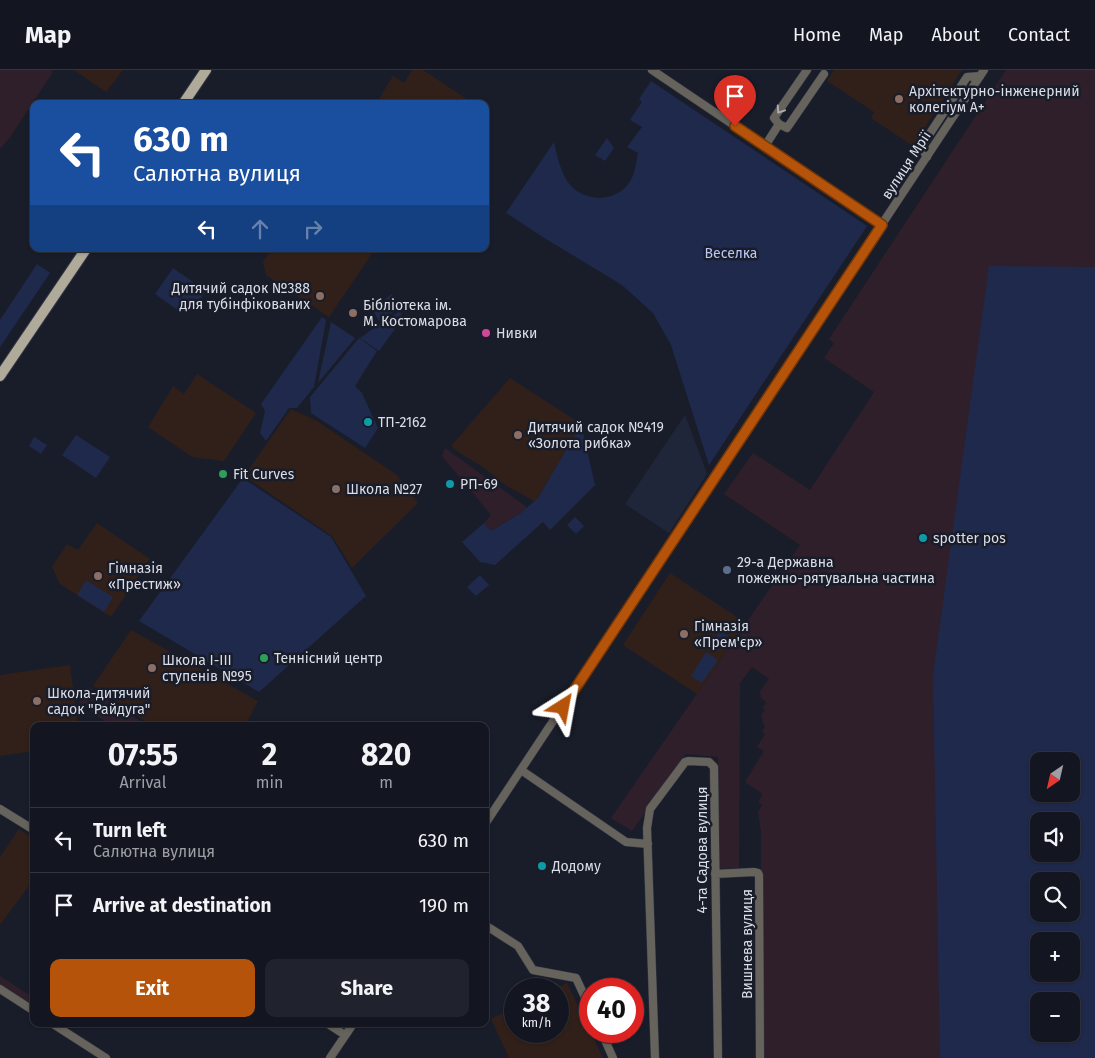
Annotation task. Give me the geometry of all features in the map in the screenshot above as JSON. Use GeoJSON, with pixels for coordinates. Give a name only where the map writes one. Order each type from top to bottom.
{"type":"FeatureCollection","features":[{"type":"Feature","properties":{"kind":"main road"},"geometry":{"type":"LineString","coordinates":[[186,100],[206,70]]}},
{"type":"Feature","properties":{"kind":"main road"},"geometry":{"type":"LineString","coordinates":[[0,376],[84,252]]}},
{"type":"Feature","properties":{"kind":"street"},"geometry":{"type":"LineString","coordinates":[[652,70],[882,225]]}},
{"type":"Feature","properties":{"kind":"street"},"geometry":{"type":"LineString","coordinates":[[807,70],[774,118],[779,124],[787,128],[825,73],[811,70]]}},
{"type":"Feature","properties":{"kind":"street","name":"вулиця Мрії"},"geometry":{"type":"LineString","coordinates":[[489,818],[982,73]]}},
{"type":"Feature","properties":{"kind":"street"},"geometry":{"type":"LineString","coordinates":[[765,146],[779,124]]}},
{"type":"Feature","properties":{"kind":"street","name":"4-та Садова вулиця"},"geometry":{"type":"LineString","coordinates":[[648,844],[647,828],[650,810],[685,762],[709,762],[714,767],[718,1058]]}},
{"type":"Feature","properties":{"kind":"street"},"geometry":{"type":"LineString","coordinates":[[521,770],[626,842],[648,844],[656,1058]]}},
{"type":"Feature","properties":{"kind":"street"},"geometry":{"type":"LineString","coordinates":[[0,809],[30,828]]}},
{"type":"Feature","properties":{"kind":"street","name":"Вишнева вулиця"},"geometry":{"type":"LineString","coordinates":[[715,874],[754,872],[758,873],[759,876],[760,1058]]}},
{"type":"Feature","properties":{"kind":"street"},"geometry":{"type":"LineString","coordinates":[[489,928],[518,946],[533,970],[576,978],[579,984]]}},
{"type":"Feature","properties":{"kind":"street"},"geometry":{"type":"LineString","coordinates":[[0,989],[30,1008]]}},
{"type":"Feature","properties":{"kind":"street"},"geometry":{"type":"LineString","coordinates":[[58,1027],[106,1058]]}},
{"type":"Feature","properties":{"kind":"street"},"geometry":{"type":"LineString","coordinates":[[333,1027],[345,1035]]}},
{"type":"Feature","properties":{"kind":"street"},"geometry":{"type":"LineString","coordinates":[[330,1058],[351,1027]]}},
{"type":"Feature","properties":{"kind":"street"},"geometry":{"type":"LineString","coordinates":[[606,1043],[613,1058]]}},
{"type":"Feature","properties":{"kind":"shaded area"},"geometry":{"type":"Polygon","coordinates":[[[0,70],[51,70],[53,72],[35,100],[30,100],[30,107],[0,149],[0,70]]]}},
{"type":"Feature","properties":{"kind":"shaded area"},"geometry":{"type":"Polygon","coordinates":[[[74,70],[123,70],[106,92],[74,70]]]}},
{"type":"Feature","properties":{"kind":"shaded area"},"geometry":{"type":"Polygon","coordinates":[[[412,70],[423,70],[468,100],[378,100],[393,76],[404,83],[412,70]]]}},
{"type":"Feature","properties":{"kind":"shaded area","name":"Архітектурно-інженерний колегіум А+"},"geometry":{"type":"Polygon","coordinates":[[[834,70],[962,70],[913,146],[871,118],[874,112],[827,81],[834,70]]]}},
{"type":"Feature","properties":{"kind":"shaded area"},"geometry":{"type":"Polygon","coordinates":[[[1006,70],[1095,70],[1095,1058],[761,1058],[761,832],[758,812],[762,805],[758,802],[762,795],[745,782],[764,751],[757,747],[765,734],[762,732],[765,726],[761,715],[765,710],[763,708],[766,702],[761,698],[760,691],[769,679],[752,667],[740,683],[739,868],[718,869],[718,757],[686,754],[632,831],[611,818],[800,545],[724,494],[753,453],[810,490],[874,392],[824,358],[834,343],[829,339],[1006,70]]]}},
{"type":"Feature","properties":{"kind":"shaded area","name":"Дитячий садок №388 для тубінфікованих"},"geometry":{"type":"Polygon","coordinates":[[[270,252],[373,252],[329,317],[266,275],[263,262],[270,252]]]}},
{"type":"Feature","properties":{"kind":"shaded area"},"geometry":{"type":"Polygon","coordinates":[[[197,374],[256,413],[224,461],[192,457],[148,427],[173,386],[184,394],[197,374]]]}},
{"type":"Feature","properties":{"kind":"shaded area","name":"Дитячий садок №419 «Золота рибка»"},"geometry":{"type":"Polygon","coordinates":[[[510,378],[581,424],[538,498],[534,501],[507,486],[451,446],[510,378]]]}},
{"type":"Feature","properties":{"kind":"shaded area","name":"Школа №27"},"geometry":{"type":"Polygon","coordinates":[[[291,409],[317,421],[397,475],[418,503],[352,568],[332,536],[244,476],[291,409]]]}},
{"type":"Feature","properties":{"kind":"shaded area"},"geometry":{"type":"Polygon","coordinates":[[[685,415],[707,474],[669,533],[625,504],[685,415]]]}},
{"type":"Feature","properties":{"kind":"shaded area"},"geometry":{"type":"Polygon","coordinates":[[[445,448],[528,508],[491,531],[484,523],[491,515],[442,456],[445,448]]]}},
{"type":"Feature","properties":{"kind":"shaded area","name":"Гімназія «Престиж»"},"geometry":{"type":"Polygon","coordinates":[[[97,523],[150,559],[111,617],[60,584],[52,567],[67,544],[78,550],[97,523]]]}},
{"type":"Feature","properties":{"kind":"shaded area","name":"Гімназія «Прем'єр»"},"geometry":{"type":"Polygon","coordinates":[[[670,573],[746,623],[697,694],[623,645],[670,573]]]}},
{"type":"Feature","properties":{"kind":"shaded area","name":"Школа І-ІІІ ступенів №95"},"geometry":{"type":"Polygon","coordinates":[[[131,630],[258,701],[247,722],[146,722],[93,686],[131,630]]]}},
{"type":"Feature","properties":{"kind":"shaded area","name":"Школа-дитячий садок \"Райдуга\""},"geometry":{"type":"Polygon","coordinates":[[[70,665],[77,722],[30,722],[30,752],[0,756],[0,675],[70,665]]]}},
{"type":"Feature","properties":{"kind":"shaded area"},"geometry":{"type":"Polygon","coordinates":[[[89,687],[142,722],[106,722],[79,703],[89,687]]]}},
{"type":"Feature","properties":{"kind":"shaded area"},"geometry":{"type":"Polygon","coordinates":[[[19,829],[30,836],[30,884],[0,925],[0,857],[19,829]]]}},
{"type":"Feature","properties":{"kind":"shaded area"},"geometry":{"type":"Polygon","coordinates":[[[0,976],[30,995],[30,1007],[0,988],[0,976]]]}},
{"type":"Feature","properties":{"kind":"shaded area"},"geometry":{"type":"Polygon","coordinates":[[[569,987],[579,1008],[579,1043],[596,1043],[603,1058],[509,1058],[491,1019],[504,1013],[504,1043],[569,1043],[569,987]]]}},
{"type":"Feature","properties":{"kind":"green space","name":"Веселка"},"geometry":{"type":"Polygon","coordinates":[[[651,81],[867,226],[709,465],[671,345],[653,313],[622,285],[506,213],[554,142],[565,176],[571,186],[577,191],[585,195],[601,198],[617,194],[623,189],[633,176],[638,153],[627,147],[642,127],[630,120],[642,102],[639,99],[651,81]]]}},
{"type":"Feature","properties":{"kind":"green space"},"geometry":{"type":"Polygon","coordinates":[[[607,138],[614,148],[605,161],[595,155],[607,138]]]}},
{"type":"Feature","properties":{"kind":"green space"},"geometry":{"type":"Polygon","coordinates":[[[37,264],[50,273],[0,347],[0,320],[37,264]]]}},
{"type":"Feature","properties":{"kind":"green space"},"geometry":{"type":"Polygon","coordinates":[[[989,266],[1095,267],[1095,1058],[940,1058],[933,675],[989,266]]]}},
{"type":"Feature","properties":{"kind":"green space"},"geometry":{"type":"Polygon","coordinates":[[[173,268],[206,291],[198,303],[191,299],[182,313],[155,294],[173,268]]]}},
{"type":"Feature","properties":{"kind":"green space"},"geometry":{"type":"Polygon","coordinates":[[[392,294],[399,309],[379,321],[372,309],[392,294]]]}},
{"type":"Feature","properties":{"kind":"green space"},"geometry":{"type":"Polygon","coordinates":[[[400,311],[402,316],[396,327],[386,320],[400,311]]]}},
{"type":"Feature","properties":{"kind":"green space"},"geometry":{"type":"Polygon","coordinates":[[[322,317],[326,320],[314,387],[297,408],[289,408],[266,441],[260,433],[265,411],[261,404],[322,317]]]}},
{"type":"Feature","properties":{"kind":"green space"},"geometry":{"type":"Polygon","coordinates":[[[384,321],[395,329],[379,351],[360,338],[384,321]]]}},
{"type":"Feature","properties":{"kind":"green space"},"geometry":{"type":"Polygon","coordinates":[[[331,322],[355,338],[318,383],[331,322]]]}},
{"type":"Feature","properties":{"kind":"green space"},"geometry":{"type":"Polygon","coordinates":[[[359,338],[377,351],[355,386],[362,393],[378,428],[365,448],[311,413],[310,397],[359,338]]]}},
{"type":"Feature","properties":{"kind":"green space"},"geometry":{"type":"Polygon","coordinates":[[[581,424],[595,485],[550,530],[543,522],[495,565],[480,562],[462,542],[484,523],[491,531],[521,513],[538,498],[581,424]]]}},
{"type":"Feature","properties":{"kind":"green space"},"geometry":{"type":"Polygon","coordinates":[[[76,435],[110,457],[96,478],[62,455],[76,435]]]}},
{"type":"Feature","properties":{"kind":"green space"},"geometry":{"type":"Polygon","coordinates":[[[34,437],[47,445],[41,454],[29,446],[34,437]]]}},
{"type":"Feature","properties":{"kind":"green space"},"geometry":{"type":"Polygon","coordinates":[[[243,478],[331,537],[366,596],[259,692],[139,621],[243,478]]]}},
{"type":"Feature","properties":{"kind":"green space"},"geometry":{"type":"Polygon","coordinates":[[[575,517],[584,526],[576,534],[567,525],[575,517]]]}},
{"type":"Feature","properties":{"kind":"green space"},"geometry":{"type":"Polygon","coordinates":[[[480,575],[489,585],[476,596],[467,587],[480,575]]]}},
{"type":"Feature","properties":{"kind":"green space"},"geometry":{"type":"Polygon","coordinates":[[[86,580],[113,597],[104,612],[77,595],[86,580]]]}},
{"type":"Feature","properties":{"kind":"green space"},"geometry":{"type":"Polygon","coordinates":[[[720,631],[728,636],[718,651],[710,646],[720,631]]]}},
{"type":"Feature","properties":{"kind":"green space"},"geometry":{"type":"Polygon","coordinates":[[[706,652],[718,660],[702,683],[691,676],[706,652]]]}},
{"type":"Feature","properties":{"kind":"place","name":"Архітектурно-інженерний колегіум А+"},"geometry":{"type":"Point","coordinates":[899,99]}},
{"type":"Feature","properties":{"kind":"place","name":"Дитячий садок №388 для тубінфікованих"},"geometry":{"type":"Point","coordinates":[320,296]}},
{"type":"Feature","properties":{"kind":"place","name":"Бібліотека ім. М. Костомарова"},"geometry":{"type":"Point","coordinates":[353,313]}},
{"type":"Feature","properties":{"kind":"place","name":"Нивки"},"geometry":{"type":"Point","coordinates":[486,333]}},
{"type":"Feature","properties":{"kind":"place","name":"ТП-2162"},"geometry":{"type":"Point","coordinates":[368,422]}},
{"type":"Feature","properties":{"kind":"place","name":"Дитячий садок №419 «Золота рибка»"},"geometry":{"type":"Point","coordinates":[518,435]}},
{"type":"Feature","properties":{"kind":"place","name":"Fit Curves"},"geometry":{"type":"Point","coordinates":[223,474]}},
{"type":"Feature","properties":{"kind":"place","name":"РП-69"},"geometry":{"type":"Point","coordinates":[450,484]}},
{"type":"Feature","properties":{"kind":"place","name":"Школа №27"},"geometry":{"type":"Point","coordinates":[336,489]}},
{"type":"Feature","properties":{"kind":"place","name":"spotter pos"},"geometry":{"type":"Point","coordinates":[923,538]}},
{"type":"Feature","properties":{"kind":"place","name":"29-а Державна пожежно-рятувальна частина"},"geometry":{"type":"Point","coordinates":[727,570]}},
{"type":"Feature","properties":{"kind":"place","name":"Гімназія «Престиж»"},"geometry":{"type":"Point","coordinates":[98,576]}},
{"type":"Feature","properties":{"kind":"place","name":"Гімназія «Прем'єр»"},"geometry":{"type":"Point","coordinates":[684,634]}},
{"type":"Feature","properties":{"kind":"place","name":"Теннісний центр"},"geometry":{"type":"Point","coordinates":[264,658]}},
{"type":"Feature","properties":{"kind":"place","name":"Школа І-ІІІ ступенів №95"},"geometry":{"type":"Point","coordinates":[152,668]}},
{"type":"Feature","properties":{"kind":"place","name":"Школа-дитячий садок \"Райдуга\""},"geometry":{"type":"Point","coordinates":[37,701]}},
{"type":"Feature","properties":{"kind":"place","name":"Додому"},"geometry":{"type":"Point","coordinates":[542,866]}},
{"type":"Feature","properties":{"kind":"route"},"geometry":{"type":"LineString","coordinates":[[563,707],[882,225],[735,126]]}}]}
